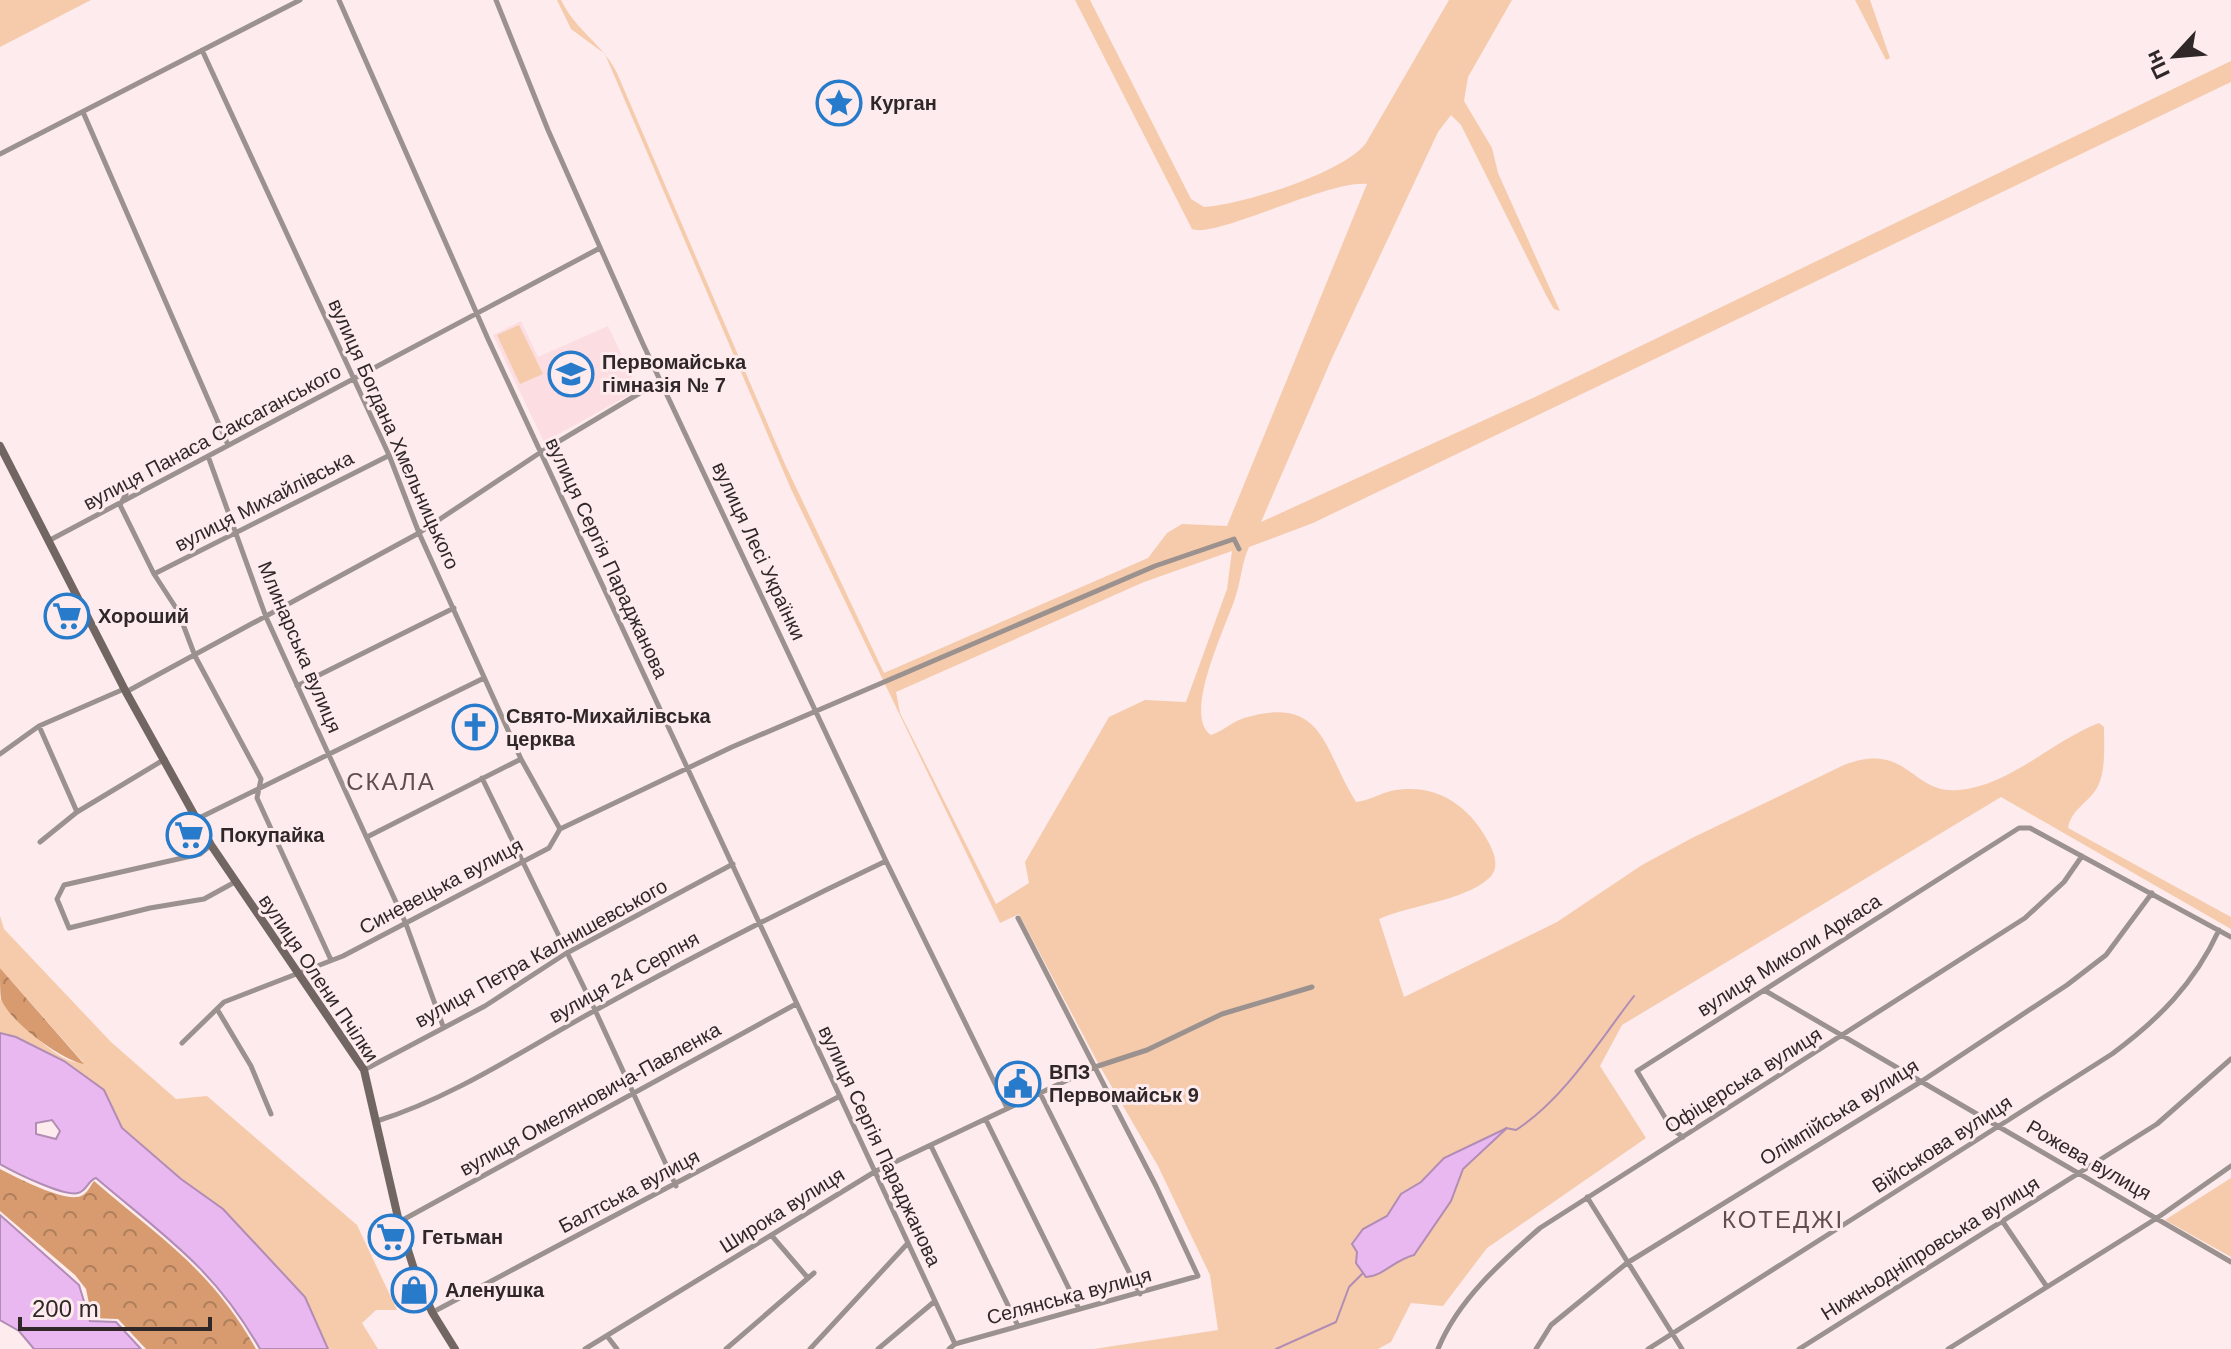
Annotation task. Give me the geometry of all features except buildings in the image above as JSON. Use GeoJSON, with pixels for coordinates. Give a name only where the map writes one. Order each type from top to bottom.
{"type":"FeatureCollection","features":[{"type":"Feature","properties":{"kind":"street"},"geometry":{"type":"LineString","coordinates":[[0,154],[300,0]]}},
{"type":"Feature","properties":{"kind":"street","name":"вулиця Сергія Параджанова"},"geometry":{"type":"LineString","coordinates":[[339,0],[477,315],[955,1344]]}},
{"type":"Feature","properties":{"kind":"street","name":"вулиця Лесі Українки"},"geometry":{"type":"LineString","coordinates":[[496,0],[600,248],[660,381],[886,861],[1007,1108]]}},
{"type":"Feature","properties":{"kind":"street","name":"вулиця Богдана Хмельницького"},"geometry":{"type":"LineString","coordinates":[[202,50],[389,455],[419,533],[521,759],[560,829]]}},
{"type":"Feature","properties":{"kind":"street"},"geometry":{"type":"LineString","coordinates":[[83,112],[228,445]]}},
{"type":"Feature","properties":{"kind":"street","name":"вулиця Панаса Саксаганського"},"geometry":{"type":"LineString","coordinates":[[50,540],[600,248]]}},
{"type":"Feature","properties":{"kind":"street"},"geometry":{"type":"LineString","coordinates":[[0,754],[39,726],[126,690],[195,656],[419,533],[541,452],[660,381]]}},
{"type":"Feature","properties":{"kind":"street","name":"вулиця Олени Пчілки"},"geometry":{"type":"LineString","coordinates":[[0,446],[126,690],[211,845],[364,1070],[399,1222],[432,1312],[455,1349]]}},
{"type":"Feature","properties":{"kind":"street","name":"вулиця Михайлівська"},"geometry":{"type":"LineString","coordinates":[[154,574],[237,535],[389,455]]}},
{"type":"Feature","properties":{"kind":"street","name":"Млинарська вулиця"},"geometry":{"type":"LineString","coordinates":[[208,456],[266,617],[406,924],[443,1026]]}},
{"type":"Feature","properties":{"kind":"street"},"geometry":{"type":"LineString","coordinates":[[126,494],[120,505],[154,574],[178,611],[195,656],[261,779],[257,798],[331,960]]}},
{"type":"Feature","properties":{"kind":"street","name":"Синевецька вулиця"},"geometry":{"type":"LineString","coordinates":[[182,1043],[224,1002],[331,960],[406,924],[549,848],[560,829],[817,712],[1155,566],[1234,539],[1239,549]]}},
{"type":"Feature","properties":{"kind":"street"},"geometry":{"type":"LineString","coordinates":[[297,686],[454,608]]}},
{"type":"Feature","properties":{"kind":"street"},"geometry":{"type":"LineString","coordinates":[[197,819],[484,678]]}},
{"type":"Feature","properties":{"kind":"street"},"geometry":{"type":"LineString","coordinates":[[39,726],[77,812]]}},
{"type":"Feature","properties":{"kind":"street"},"geometry":{"type":"LineString","coordinates":[[40,842],[77,812],[165,759]]}},
{"type":"Feature","properties":{"kind":"street"},"geometry":{"type":"LineString","coordinates":[[367,837],[521,759]]}},
{"type":"Feature","properties":{"kind":"street"},"geometry":{"type":"LineString","coordinates":[[482,778],[565,954],[595,1010],[676,1186]]}},
{"type":"Feature","properties":{"kind":"street","name":"вулиця Миколи Аркаса"},"geometry":{"type":"LineString","coordinates":[[1683,1137],[1672,1129],[1637,1071],[2019,828],[2030,828],[2082,856]]}},
{"type":"Feature","properties":{"kind":"street"},"geometry":{"type":"LineString","coordinates":[[211,845],[200,854],[171,862],[64,885],[57,899],[69,928],[150,908],[204,899],[235,882]]}},
{"type":"Feature","properties":{"kind":"street"},"geometry":{"type":"LineString","coordinates":[[2082,856],[2231,937]]}},
{"type":"Feature","properties":{"kind":"street","name":"Офіцерська вулиця"},"geometry":{"type":"LineString","coordinates":[[1438,1349],[1473,1293],[1502,1261],[1540,1228],[2025,918],[2064,882],[2082,856]]}},
{"type":"Feature","properties":{"kind":"street","name":"вулиця 24 Серпня"},"geometry":{"type":"LineString","coordinates":[[377,1121],[406,1112],[467,1083],[760,921],[886,861]]}},
{"type":"Feature","properties":{"kind":"street","name":"вулиця Петра Калнишевського"},"geometry":{"type":"LineString","coordinates":[[364,1070],[485,1006],[565,954],[733,864]]}},
{"type":"Feature","properties":{"kind":"street","name":"Олімпійська вулиця"},"geometry":{"type":"LineString","coordinates":[[1536,1349],[1551,1325],[1627,1263],[1922,1081],[2106,955],[2152,893]]}},
{"type":"Feature","properties":{"kind":"street"},"geometry":{"type":"LineString","coordinates":[[1018,918],[1095,1067]]}},
{"type":"Feature","properties":{"kind":"street","name":"Військова вулиця"},"geometry":{"type":"LineString","coordinates":[[1648,1349],[2146,1029],[2178,997],[2202,966],[2219,930]]}},
{"type":"Feature","properties":{"kind":"street","name":"Широка вулиця"},"geometry":{"type":"LineString","coordinates":[[585,1349],[876,1171],[1095,1067],[1147,1050],[1222,1014],[1312,987]]}},
{"type":"Feature","properties":{"kind":"street","name":"Рожева вулиця"},"geometry":{"type":"LineString","coordinates":[[1764,990],[2231,1262]]}},
{"type":"Feature","properties":{"kind":"street","name":"вулиця Омеляновича-Павленка"},"geometry":{"type":"LineString","coordinates":[[399,1222],[796,1004]]}},
{"type":"Feature","properties":{"kind":"street"},"geometry":{"type":"LineString","coordinates":[[217,1009],[251,1066],[271,1114]]}},
{"type":"Feature","properties":{"kind":"street","name":"Нижньодніпровська вулиця"},"geometry":{"type":"LineString","coordinates":[[1799,1349],[2157,1124],[2231,1059]]}},
{"type":"Feature","properties":{"kind":"street","name":"Селянська вулиця"},"geometry":{"type":"LineString","coordinates":[[949,1349],[955,1344],[1017,1324],[1140,1294],[1198,1276],[1095,1067]]}},
{"type":"Feature","properties":{"kind":"street"},"geometry":{"type":"LineString","coordinates":[[1040,1093],[1140,1294]]}},
{"type":"Feature","properties":{"kind":"street","name":"Балтська вулиця"},"geometry":{"type":"LineString","coordinates":[[432,1312],[676,1186],[840,1096]]}},
{"type":"Feature","properties":{"kind":"street"},"geometry":{"type":"LineString","coordinates":[[986,1120],[1078,1307]]}},
{"type":"Feature","properties":{"kind":"street"},"geometry":{"type":"LineString","coordinates":[[931,1146],[1017,1324]]}},
{"type":"Feature","properties":{"kind":"street"},"geometry":{"type":"LineString","coordinates":[[1948,1349],[2157,1218],[2231,1166]]}},
{"type":"Feature","properties":{"kind":"street"},"geometry":{"type":"LineString","coordinates":[[1587,1197],[1682,1349]]}},
{"type":"Feature","properties":{"kind":"street"},"geometry":{"type":"LineString","coordinates":[[2003,1222],[2047,1287]]}},
{"type":"Feature","properties":{"kind":"street"},"geometry":{"type":"LineString","coordinates":[[772,1236],[808,1278]]}},
{"type":"Feature","properties":{"kind":"street"},"geometry":{"type":"LineString","coordinates":[[810,1349],[908,1243]]}},
{"type":"Feature","properties":{"kind":"street"},"geometry":{"type":"LineString","coordinates":[[726,1349],[814,1273]]}},
{"type":"Feature","properties":{"kind":"street"},"geometry":{"type":"LineString","coordinates":[[878,1349],[935,1301]]}},
{"type":"Feature","properties":{"kind":"street"},"geometry":{"type":"LineString","coordinates":[[607,1336],[617,1349]]}},
{"type":"Feature","properties":{"kind":"shaded area"},"geometry":{"type":"Polygon","coordinates":[[[0,0],[91,0],[0,47],[0,0]]]}},
{"type":"Feature","properties":{"kind":"shaded area"},"geometry":{"type":"Polygon","coordinates":[[[557,0],[561,0],[574,20],[604,53],[571,29],[557,0]]]}},
{"type":"Feature","properties":{"kind":"shaded area"},"geometry":{"type":"Polygon","coordinates":[[[1075,0],[1090,0],[1191,199],[1204,207],[1291,186],[1354,154],[1366,143],[1449,0],[1512,0],[1468,77],[1464,101],[1492,148],[1498,173],[1560,311],[1554,309],[1547,297],[1461,125],[1451,115],[1438,132],[1332,358],[1261,522],[1535,397],[2231,61],[2231,82],[1313,523],[1249,547],[1236,595],[1209,668],[1201,709],[1203,724],[1211,735],[1244,718],[1271,713],[1291,714],[1306,720],[1327,746],[1356,802],[1391,791],[1423,790],[1462,808],[1482,831],[1495,859],[1494,872],[1488,879],[1465,893],[1379,919],[1404,997],[1557,922],[1642,865],[1692,838],[1844,765],[1865,759],[1882,759],[1896,763],[1930,785],[1959,790],[1996,780],[2099,723],[2104,727],[2101,780],[2095,792],[2073,816],[2068,828],[2231,917],[2231,929],[2001,797],[1622,1025],[1600,1066],[1646,1138],[1487,1248],[1443,1306],[1411,1303],[1391,1342],[1378,1349],[1094,1349],[1218,1330],[1210,1275],[1158,1166],[1098,1063],[1019,914],[1000,923],[791,489],[606,55],[617,73],[784,462],[884,673],[1148,558],[1167,533],[1182,524],[1227,526],[1367,184],[1326,191],[1224,226],[1192,229],[1075,0]],[[1232,551],[1144,582],[896,692],[900,713],[996,904],[1029,883],[1025,862],[1109,717],[1145,700],[1186,702],[1227,589],[1232,551]]]}},
{"type":"Feature","properties":{"kind":"shaded area"},"geometry":{"type":"Polygon","coordinates":[[[1855,0],[1870,0],[1890,58],[1886,60],[1855,0]]]}},
{"type":"Feature","properties":{"kind":"shaded area"},"geometry":{"type":"Polygon","coordinates":[[[840,89],[849,93],[853,102],[849,111],[840,115],[831,111],[827,102],[831,93],[840,89]]]}},
{"type":"Feature","properties":{"kind":"shaded area","name":"Первомайська гімназія № 7"},"geometry":{"type":"Polygon","coordinates":[[[521,321],[538,357],[608,326],[638,390],[544,442],[493,335],[521,321]]]}},
{"type":"Feature","properties":{"kind":"shaded area"},"geometry":{"type":"Polygon","coordinates":[[[519,325],[543,374],[520,384],[497,335],[519,325]]]}},
{"type":"Feature","properties":{"kind":"shaded area"},"geometry":{"type":"Polygon","coordinates":[[[0,916],[4,929],[111,1042],[176,1099],[207,1096],[357,1225],[397,1310],[376,1310],[362,1323],[378,1349],[328,1349],[305,1297],[223,1209],[181,1179],[122,1128],[104,1090],[64,1061],[0,1033],[0,999],[50,1049],[73,1062],[83,1062],[0,968],[0,916]]]}},
{"type":"Feature","properties":{"kind":"shaded area"},"geometry":{"type":"Polygon","coordinates":[[[0,1033],[16,1037],[64,1061],[104,1090],[122,1128],[181,1179],[223,1209],[305,1297],[328,1349],[260,1349],[225,1296],[206,1275],[166,1236],[96,1178],[81,1192],[71,1193],[39,1183],[0,1164],[0,1033]],[[52,1120],[36,1123],[36,1134],[56,1139],[60,1131],[52,1120]]]}},
{"type":"Feature","properties":{"kind":"shaded area"},"geometry":{"type":"Polygon","coordinates":[[[1507,1128],[1463,1169],[1451,1201],[1414,1255],[1366,1277],[1356,1263],[1357,1252],[1352,1244],[1363,1229],[1387,1216],[1401,1194],[1421,1182],[1444,1158],[1507,1128]]]}},
{"type":"Feature","properties":{"kind":"shaded area"},"geometry":{"type":"Polygon","coordinates":[[[2231,1178],[2231,1257],[2165,1220],[2231,1178]]]}},
{"type":"Feature","properties":{"kind":"shaded area"},"geometry":{"type":"Polygon","coordinates":[[[0,1215],[79,1285],[90,1321],[116,1322],[141,1349],[34,1349],[19,1331],[0,1320],[0,1215]]]}},
{"type":"Feature","properties":{"kind":"green space"},"geometry":{"type":"Polygon","coordinates":[[[0,968],[84,1064],[50,1048],[25,1029],[6,1008],[1,999],[0,968]]]}},
{"type":"Feature","properties":{"kind":"green space"},"geometry":{"type":"Polygon","coordinates":[[[0,1169],[64,1196],[83,1195],[94,1181],[183,1256],[221,1297],[256,1349],[146,1349],[118,1319],[92,1318],[86,1289],[75,1275],[0,1211],[0,1169]]]}},
{"type":"Feature","properties":{"kind":"waterway"},"geometry":{"type":"LineString","coordinates":[[1506,1128],[1516,1130],[1550,1102],[1634,996]]}},
{"type":"Feature","properties":{"kind":"waterway"},"geometry":{"type":"LineString","coordinates":[[1276,1349],[1336,1322],[1349,1287],[1363,1273]]}},
{"type":"Feature","properties":{"kind":"place","name":"Курган"},"geometry":{"type":"Point","coordinates":[839,103]}},
{"type":"Feature","properties":{"kind":"place","name":"Первомайська гімназія № 7"},"geometry":{"type":"Point","coordinates":[571,374]}},
{"type":"Feature","properties":{"kind":"place","name":"Хороший"},"geometry":{"type":"Point","coordinates":[67,616]}},
{"type":"Feature","properties":{"kind":"place","name":"Свято-Михайлівська церква"},"geometry":{"type":"Point","coordinates":[475,727]}},
{"type":"Feature","properties":{"kind":"place","name":"Покупайка"},"geometry":{"type":"Point","coordinates":[189,835]}},
{"type":"Feature","properties":{"kind":"place","name":"ВПЗ Первомайськ 9"},"geometry":{"type":"Point","coordinates":[1018,1084]}},
{"type":"Feature","properties":{"kind":"place","name":"Гетьман"},"geometry":{"type":"Point","coordinates":[391,1237]}},
{"type":"Feature","properties":{"kind":"place","name":"Аленушка"},"geometry":{"type":"Point","coordinates":[414,1290]}},
{"type":"Feature","properties":{"kind":"district","name":"СКАЛА"},"geometry":{"type":"Point","coordinates":[391,781]}},
{"type":"Feature","properties":{"kind":"district","name":"КОТЕДЖІ"},"geometry":{"type":"Point","coordinates":[1783,1219]}}]}
